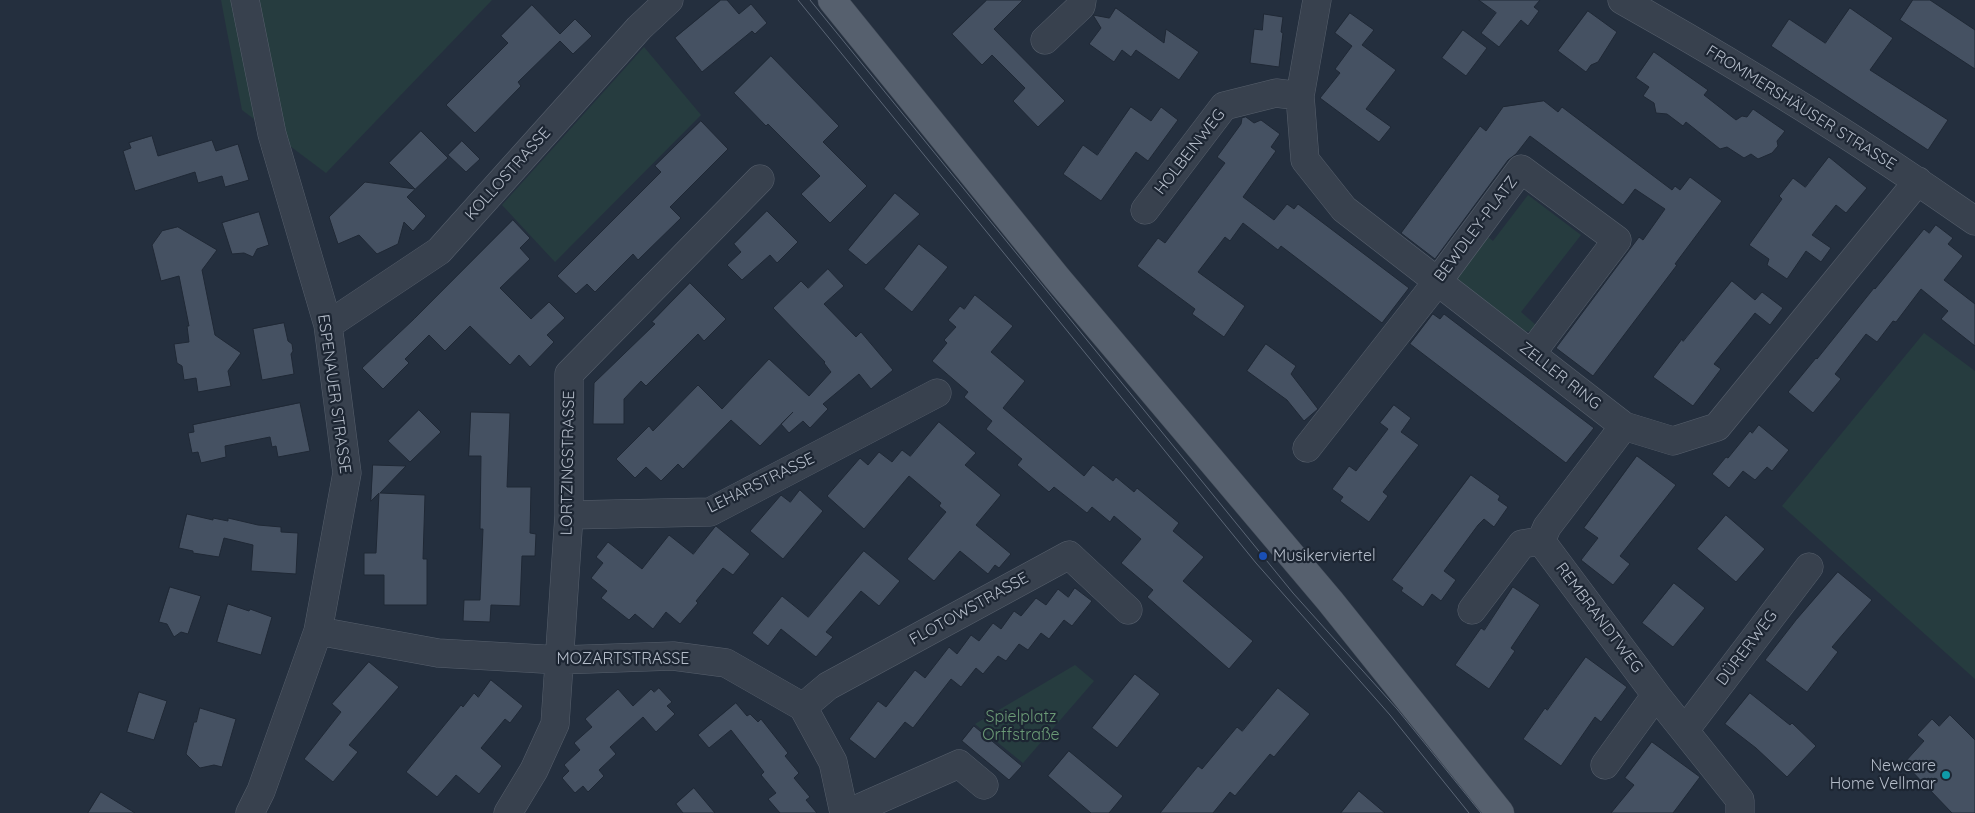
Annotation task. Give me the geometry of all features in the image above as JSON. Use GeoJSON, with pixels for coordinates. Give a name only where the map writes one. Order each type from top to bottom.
{"type":"FeatureCollection","features":[{"type":"Feature","properties":{"kind":"main road"},"geometry":{"type":"LineString","coordinates":[[832,0],[1057,278],[1330,601],[1500,813]]}},
{"type":"Feature","properties":{"kind":"street","name":"ESPENAUER STRASSE"},"geometry":{"type":"LineString","coordinates":[[245,0],[272,134],[328,325],[347,473],[318,631],[261,791],[250,813]]}},
{"type":"Feature","properties":{"kind":"street","name":"KOLLOSTRASSE"},"geometry":{"type":"LineString","coordinates":[[328,325],[439,251],[639,28],[669,0]]}},
{"type":"Feature","properties":{"kind":"street"},"geometry":{"type":"LineString","coordinates":[[1045,40],[1081,6],[1082,0]]}},
{"type":"Feature","properties":{"kind":"street","name":"ZELLER RING"},"geometry":{"type":"LineString","coordinates":[[1317,0],[1300,96],[1305,160],[1344,210],[1624,426],[1673,442],[1717,427],[1918,181]]}},
{"type":"Feature","properties":{"kind":"street","name":"FROMMERSHÄUSER STRASSE"},"geometry":{"type":"LineString","coordinates":[[1622,0],[1737,67],[1918,181],[1975,221]]}},
{"type":"Feature","properties":{"kind":"street","name":"HOLBEINWEG"},"geometry":{"type":"LineString","coordinates":[[1145,210],[1224,106],[1276,93],[1300,96]]}},
{"type":"Feature","properties":{"kind":"street","name":"BEWDLEY-PLATZ"},"geometry":{"type":"LineString","coordinates":[[1307,448],[1438,281],[1521,169],[1617,240],[1531,354]]}},
{"type":"Feature","properties":{"kind":"street","name":"LORTZINGSTRASSE"},"geometry":{"type":"LineString","coordinates":[[508,813],[534,770],[555,724],[569,515],[569,374],[760,180]]}},
{"type":"Feature","properties":{"kind":"street","name":"LEHARSTRASSE"},"geometry":{"type":"LineString","coordinates":[[569,515],[710,512],[937,393]]}},
{"type":"Feature","properties":{"kind":"street"},"geometry":{"type":"LineString","coordinates":[[1472,610],[1522,544],[1541,541],[1547,527],[1624,426]]}},
{"type":"Feature","properties":{"kind":"street","name":"REMBRANDTWEG"},"geometry":{"type":"LineString","coordinates":[[1541,541],[1656,695],[1740,800],[1740,813]]}},
{"type":"Feature","properties":{"kind":"street","name":"FLOTOWSTRASSE"},"geometry":{"type":"LineString","coordinates":[[803,707],[828,686],[1069,554],[1128,610]]}},
{"type":"Feature","properties":{"kind":"street","name":"DÜRERWEG"},"geometry":{"type":"LineString","coordinates":[[1685,730],[1808,566]]}},
{"type":"Feature","properties":{"kind":"street","name":"MOZARTSTRASSE"},"geometry":{"type":"LineString","coordinates":[[318,631],[438,653],[560,660],[673,656],[726,663],[803,707]]}},
{"type":"Feature","properties":{"kind":"street"},"geometry":{"type":"LineString","coordinates":[[1605,765],[1656,695]]}},
{"type":"Feature","properties":{"kind":"street"},"geometry":{"type":"LineString","coordinates":[[803,707],[833,762],[844,813]]}},
{"type":"Feature","properties":{"kind":"street"},"geometry":{"type":"LineString","coordinates":[[848,813],[959,764],[984,785]]}},
{"type":"Feature","properties":{"kind":"green space"},"geometry":{"type":"Polygon","coordinates":[[[221,0],[492,0],[326,173],[242,110],[221,0]]]}},
{"type":"Feature","properties":{"kind":"green space"},"geometry":{"type":"Polygon","coordinates":[[[644,47],[701,115],[555,262],[502,205],[644,47]]]}},
{"type":"Feature","properties":{"kind":"green space"},"geometry":{"type":"Polygon","coordinates":[[[1528,195],[1581,235],[1521,312],[1537,326],[1534,331],[1519,332],[1442,274],[1477,228],[1493,241],[1528,195]]]}},
{"type":"Feature","properties":{"kind":"green space"},"geometry":{"type":"Polygon","coordinates":[[[1924,333],[1975,371],[1975,679],[1782,506],[1924,333]]]}},
{"type":"Feature","properties":{"kind":"green space","name":"Spielplatz Orffstraße"},"geometry":{"type":"Polygon","coordinates":[[[1075,665],[1094,681],[1023,763],[975,724],[1075,665]]]}},
{"type":"Feature","properties":{"kind":"building"},"geometry":{"type":"Polygon","coordinates":[[[721,0],[727,0],[739,14],[751,4],[767,23],[755,34],[752,31],[702,72],[675,38],[721,0]]]}},
{"type":"Feature","properties":{"kind":"building"},"geometry":{"type":"Polygon","coordinates":[[[987,0],[1023,0],[994,29],[1065,101],[1038,127],[1013,101],[1025,88],[992,55],[982,65],[952,34],[987,0]]]}},
{"type":"Feature","properties":{"kind":"building"},"geometry":{"type":"Polygon","coordinates":[[[1479,0],[1540,0],[1534,7],[1539,11],[1528,26],[1521,20],[1499,47],[1481,33],[1496,13],[1479,0]]]}},
{"type":"Feature","properties":{"kind":"building"},"geometry":{"type":"Polygon","coordinates":[[[1913,0],[1930,0],[1975,30],[1975,69],[1900,20],[1913,0]]]}},
{"type":"Feature","properties":{"kind":"building"},"geometry":{"type":"Polygon","coordinates":[[[532,5],[560,34],[575,19],[592,36],[573,54],[560,41],[518,82],[521,86],[475,133],[446,105],[508,43],[501,36],[532,5]]]}},
{"type":"Feature","properties":{"kind":"building"},"geometry":{"type":"Polygon","coordinates":[[[1116,8],[1164,43],[1166,29],[1199,52],[1179,80],[1136,50],[1131,57],[1122,50],[1114,62],[1089,44],[1101,28],[1093,15],[1109,18],[1116,8]]]}},
{"type":"Feature","properties":{"kind":"building"},"geometry":{"type":"Polygon","coordinates":[[[1850,8],[1893,38],[1870,70],[1948,120],[1928,150],[1771,46],[1789,19],[1825,43],[1850,8]]]}},
{"type":"Feature","properties":{"kind":"building"},"geometry":{"type":"Polygon","coordinates":[[[1588,11],[1617,32],[1598,62],[1591,65],[1586,72],[1558,51],[1588,11]]]}},
{"type":"Feature","properties":{"kind":"building"},"geometry":{"type":"Polygon","coordinates":[[[1350,13],[1374,30],[1362,45],[1396,70],[1366,109],[1391,127],[1379,142],[1320,98],[1340,73],[1335,69],[1352,46],[1335,33],[1350,13]]]}},
{"type":"Feature","properties":{"kind":"building"},"geometry":{"type":"Polygon","coordinates":[[[1264,14],[1283,17],[1279,67],[1250,63],[1254,29],[1262,30],[1264,14]]]}},
{"type":"Feature","properties":{"kind":"building"},"geometry":{"type":"Polygon","coordinates":[[[1463,30],[1487,48],[1466,76],[1442,58],[1463,30]]]}},
{"type":"Feature","properties":{"kind":"building"},"geometry":{"type":"Polygon","coordinates":[[[1654,52],[1708,90],[1704,95],[1736,120],[1742,116],[1747,117],[1753,109],[1785,131],[1777,141],[1778,146],[1772,153],[1758,159],[1751,154],[1744,158],[1727,147],[1720,149],[1686,122],[1683,126],[1667,114],[1656,113],[1654,103],[1643,96],[1649,87],[1636,78],[1654,52]]]}},
{"type":"Feature","properties":{"kind":"building"},"geometry":{"type":"Polygon","coordinates":[[[771,56],[839,126],[823,142],[867,186],[830,223],[801,194],[820,176],[768,124],[766,126],[734,93],[771,56]]]}},
{"type":"Feature","properties":{"kind":"building"},"geometry":{"type":"Polygon","coordinates":[[[1544,101],[1558,112],[1562,107],[1672,190],[1675,186],[1680,190],[1690,177],[1722,201],[1675,264],[1677,265],[1593,376],[1556,348],[1639,237],[1643,240],[1665,209],[1635,189],[1623,205],[1530,136],[1516,154],[1508,160],[1435,259],[1401,233],[1480,126],[1486,131],[1503,107],[1544,101]]]}},
{"type":"Feature","properties":{"kind":"building"},"geometry":{"type":"Polygon","coordinates":[[[1131,107],[1151,121],[1161,107],[1178,120],[1148,161],[1136,152],[1101,201],[1063,174],[1083,145],[1097,155],[1131,107]]]}},
{"type":"Feature","properties":{"kind":"building"},"geometry":{"type":"Polygon","coordinates":[[[1246,117],[1254,123],[1261,120],[1280,134],[1271,147],[1276,151],[1243,197],[1274,220],[1287,204],[1294,209],[1298,204],[1409,288],[1382,323],[1281,246],[1278,250],[1243,223],[1230,241],[1225,237],[1198,272],[1245,306],[1224,337],[1192,314],[1195,309],[1137,266],[1158,238],[1165,243],[1225,163],[1217,157],[1241,124],[1242,118],[1246,117]]]}},
{"type":"Feature","properties":{"kind":"building"},"geometry":{"type":"Polygon","coordinates":[[[701,121],[728,149],[670,207],[681,218],[638,260],[633,254],[595,292],[587,284],[576,294],[557,276],[661,172],[655,166],[701,121]]]}},
{"type":"Feature","properties":{"kind":"building"},"geometry":{"type":"Polygon","coordinates":[[[421,131],[448,158],[407,197],[426,216],[413,231],[404,222],[398,244],[377,254],[359,235],[338,244],[329,217],[365,182],[415,189],[389,163],[421,131]]]}},
{"type":"Feature","properties":{"kind":"building"},"geometry":{"type":"Polygon","coordinates":[[[152,136],[158,156],[212,140],[216,151],[238,144],[249,180],[225,187],[222,176],[198,183],[195,172],[135,191],[123,151],[131,148],[129,143],[152,136]]]}},
{"type":"Feature","properties":{"kind":"building"},"geometry":{"type":"Polygon","coordinates":[[[462,141],[480,159],[466,172],[448,155],[462,141]]]}},
{"type":"Feature","properties":{"kind":"building"},"geometry":{"type":"Polygon","coordinates":[[[1829,157],[1867,188],[1846,213],[1836,205],[1812,235],[1831,248],[1821,262],[1806,251],[1787,279],[1767,265],[1769,259],[1749,245],[1782,199],[1779,196],[1793,178],[1805,187],[1829,157]]]}},
{"type":"Feature","properties":{"kind":"building"},"geometry":{"type":"Polygon","coordinates":[[[895,193],[920,214],[866,265],[848,250],[895,193]]]}},
{"type":"Feature","properties":{"kind":"building"},"geometry":{"type":"Polygon","coordinates":[[[767,211],[798,242],[777,263],[770,255],[742,280],[727,265],[741,252],[734,244],[767,211]]]}},
{"type":"Feature","properties":{"kind":"building"},"geometry":{"type":"Polygon","coordinates":[[[259,212],[269,245],[257,249],[253,257],[244,253],[232,254],[222,223],[259,212]]]}},
{"type":"Feature","properties":{"kind":"building"},"geometry":{"type":"Polygon","coordinates":[[[513,220],[530,238],[520,248],[530,259],[500,288],[531,319],[549,302],[565,318],[547,335],[554,342],[530,367],[519,355],[510,365],[470,326],[445,351],[429,335],[405,359],[409,363],[383,389],[362,368],[513,220]]]}},
{"type":"Feature","properties":{"kind":"building"},"geometry":{"type":"Polygon","coordinates":[[[1936,225],[1953,238],[1948,244],[1963,256],[1944,280],[1975,304],[1975,346],[1941,319],[1948,311],[1921,289],[1896,322],[1893,321],[1877,342],[1866,334],[1835,374],[1841,379],[1813,413],[1788,392],[1924,229],[1929,233],[1936,225]]]}},
{"type":"Feature","properties":{"kind":"building"},"geometry":{"type":"Polygon","coordinates":[[[178,227],[217,250],[202,270],[215,335],[241,353],[228,371],[231,386],[198,392],[196,378],[184,380],[182,366],[177,363],[174,344],[189,342],[187,326],[189,326],[179,276],[161,281],[152,245],[162,231],[178,227]]]}},
{"type":"Feature","properties":{"kind":"building"},"geometry":{"type":"Polygon","coordinates":[[[919,244],[948,267],[912,312],[884,289],[919,244]]]}},
{"type":"Feature","properties":{"kind":"building"},"geometry":{"type":"Polygon","coordinates":[[[828,269],[844,286],[824,304],[856,337],[861,332],[893,370],[871,389],[859,374],[823,404],[828,409],[810,428],[803,421],[789,433],[781,424],[760,446],[731,420],[683,469],[678,464],[661,481],[646,467],[635,478],[616,459],[649,426],[653,431],[698,385],[722,409],[769,359],[809,396],[831,372],[825,362],[773,308],[801,281],[808,288],[828,269]]]}},
{"type":"Feature","properties":{"kind":"building"},"geometry":{"type":"Polygon","coordinates":[[[1732,281],[1755,300],[1762,292],[1783,308],[1770,325],[1755,313],[1714,364],[1721,369],[1693,406],[1653,377],[1682,339],[1683,341],[1732,281]]]}},
{"type":"Feature","properties":{"kind":"building"},"geometry":{"type":"Polygon","coordinates":[[[690,283],[726,319],[704,341],[698,334],[646,386],[641,381],[624,399],[624,424],[593,424],[594,383],[655,324],[652,322],[690,283]]]}},
{"type":"Feature","properties":{"kind":"building"},"geometry":{"type":"Polygon","coordinates":[[[975,295],[1013,326],[991,352],[1025,381],[1003,408],[1084,476],[1093,465],[1113,481],[1116,477],[1134,492],[1137,488],[1179,523],[1173,531],[1204,557],[1183,581],[1253,641],[1229,669],[1147,597],[1153,590],[1121,563],[1141,539],[1114,516],[1110,522],[1092,507],[1087,513],[1054,487],[1049,492],[1017,465],[1022,459],[986,429],[992,421],[964,397],[968,392],[932,361],[947,343],[944,340],[956,327],[948,320],[960,306],[964,309],[975,295]]]}},
{"type":"Feature","properties":{"kind":"building"},"geometry":{"type":"Polygon","coordinates":[[[1433,314],[1440,319],[1444,314],[1594,428],[1566,463],[1410,344],[1433,314]]]}},
{"type":"Feature","properties":{"kind":"building"},"geometry":{"type":"Polygon","coordinates":[[[284,323],[288,341],[292,344],[293,351],[291,354],[294,374],[262,380],[253,329],[284,323]]]}},
{"type":"Feature","properties":{"kind":"building"},"geometry":{"type":"Polygon","coordinates":[[[1266,344],[1296,366],[1291,374],[1318,409],[1304,421],[1287,400],[1247,371],[1266,344]]]}},
{"type":"Feature","properties":{"kind":"building"},"geometry":{"type":"Polygon","coordinates":[[[300,403],[310,451],[278,457],[276,446],[272,447],[270,437],[225,446],[226,457],[201,463],[198,452],[192,453],[188,433],[194,432],[193,425],[300,403]]]}},
{"type":"Feature","properties":{"kind":"building"},"geometry":{"type":"Polygon","coordinates":[[[1394,405],[1411,418],[1401,432],[1419,445],[1383,492],[1388,496],[1369,522],[1340,501],[1343,497],[1332,489],[1349,466],[1356,471],[1388,429],[1380,423],[1394,405]]]}},
{"type":"Feature","properties":{"kind":"building"},"geometry":{"type":"Polygon","coordinates":[[[419,410],[441,432],[410,462],[388,441],[419,410]]]}},
{"type":"Feature","properties":{"kind":"building"},"geometry":{"type":"Polygon","coordinates":[[[471,412],[510,413],[507,487],[531,487],[530,533],[536,534],[535,556],[522,556],[520,606],[491,605],[490,622],[463,621],[464,600],[480,600],[483,529],[480,529],[481,456],[469,456],[471,412]]]}},
{"type":"Feature","properties":{"kind":"building"},"geometry":{"type":"Polygon","coordinates":[[[939,422],[976,453],[965,465],[1001,495],[976,525],[1011,554],[999,568],[995,565],[988,574],[960,551],[934,581],[907,559],[946,512],[939,506],[941,503],[909,476],[864,529],[827,496],[860,458],[868,465],[879,452],[892,462],[902,450],[910,456],[939,422]]]}},
{"type":"Feature","properties":{"kind":"building"},"geometry":{"type":"Polygon","coordinates":[[[1759,425],[1789,450],[1772,471],[1767,467],[1755,480],[1743,471],[1729,488],[1712,474],[1750,431],[1752,433],[1759,425]]]}},
{"type":"Feature","properties":{"kind":"building"},"geometry":{"type":"Polygon","coordinates":[[[1637,456],[1676,485],[1620,556],[1630,564],[1613,585],[1581,560],[1598,538],[1584,528],[1637,456]]]}},
{"type":"Feature","properties":{"kind":"building"},"geometry":{"type":"Polygon","coordinates":[[[373,465],[406,466],[380,493],[425,495],[423,559],[427,559],[427,605],[384,605],[384,575],[364,575],[364,553],[376,553],[379,493],[371,501],[373,465]]]}},
{"type":"Feature","properties":{"kind":"building"},"geometry":{"type":"Polygon","coordinates":[[[1471,475],[1500,496],[1498,500],[1508,507],[1494,527],[1484,519],[1478,525],[1444,571],[1456,580],[1441,601],[1432,594],[1423,607],[1401,591],[1403,588],[1392,580],[1471,475]]]}},
{"type":"Feature","properties":{"kind":"building"},"geometry":{"type":"Polygon","coordinates":[[[800,490],[823,511],[783,559],[750,531],[781,495],[790,502],[800,490]]]}},
{"type":"Feature","properties":{"kind":"building"},"geometry":{"type":"Polygon","coordinates":[[[187,514],[213,520],[213,518],[228,521],[228,518],[258,525],[281,527],[281,532],[298,533],[296,574],[251,571],[253,545],[224,538],[219,557],[193,553],[193,551],[179,548],[187,514]]]}},
{"type":"Feature","properties":{"kind":"building"},"geometry":{"type":"Polygon","coordinates":[[[1726,515],[1765,549],[1736,582],[1697,549],[1726,515]]]}},
{"type":"Feature","properties":{"kind":"building"},"geometry":{"type":"Polygon","coordinates":[[[716,526],[750,554],[733,575],[723,568],[680,624],[666,612],[653,629],[635,614],[629,620],[601,598],[607,591],[591,578],[603,563],[596,557],[608,542],[642,569],[669,535],[693,554],[716,526]]]}},
{"type":"Feature","properties":{"kind":"building"},"geometry":{"type":"Polygon","coordinates":[[[864,551],[900,581],[879,606],[861,591],[826,632],[833,637],[816,657],[781,629],[768,646],[752,633],[782,596],[808,617],[864,551]]]}},
{"type":"Feature","properties":{"kind":"building"},"geometry":{"type":"Polygon","coordinates":[[[1838,572],[1872,600],[1832,647],[1838,652],[1807,692],[1765,660],[1796,620],[1838,572]]]}},
{"type":"Feature","properties":{"kind":"building"},"geometry":{"type":"Polygon","coordinates":[[[1674,583],[1705,608],[1673,647],[1642,623],[1674,583]]]}},
{"type":"Feature","properties":{"kind":"building"},"geometry":{"type":"Polygon","coordinates":[[[170,587],[201,596],[188,634],[181,632],[174,637],[167,624],[159,622],[170,587]]]}},
{"type":"Feature","properties":{"kind":"building"},"geometry":{"type":"Polygon","coordinates":[[[1513,587],[1540,605],[1511,648],[1515,651],[1489,689],[1455,665],[1481,628],[1484,630],[1513,587]]]}},
{"type":"Feature","properties":{"kind":"building"},"geometry":{"type":"Polygon","coordinates":[[[1075,588],[1092,601],[1072,626],[1064,620],[1049,639],[1041,633],[1028,650],[1019,644],[1006,661],[998,656],[983,674],[976,668],[961,687],[951,679],[913,728],[905,722],[875,759],[849,739],[878,701],[886,707],[915,670],[925,678],[949,647],[957,654],[971,635],[979,641],[993,623],[1001,629],[1014,611],[1021,616],[1036,598],[1046,605],[1058,589],[1068,597],[1075,588]]]}},
{"type":"Feature","properties":{"kind":"building"},"geometry":{"type":"Polygon","coordinates":[[[228,604],[272,617],[261,655],[217,642],[228,604]]]}},
{"type":"Feature","properties":{"kind":"building"},"geometry":{"type":"Polygon","coordinates":[[[1586,657],[1627,687],[1601,722],[1595,717],[1561,766],[1523,739],[1586,657]]]}},
{"type":"Feature","properties":{"kind":"building"},"geometry":{"type":"Polygon","coordinates":[[[369,662],[399,687],[349,745],[358,752],[333,782],[304,759],[341,712],[332,704],[369,662]]]}},
{"type":"Feature","properties":{"kind":"building"},"geometry":{"type":"Polygon","coordinates":[[[1135,674],[1160,694],[1117,748],[1092,728],[1135,674]]]}},
{"type":"Feature","properties":{"kind":"building"},"geometry":{"type":"Polygon","coordinates":[[[491,680],[523,706],[510,723],[505,719],[481,748],[502,766],[479,794],[456,775],[437,797],[406,772],[461,705],[463,707],[474,693],[478,697],[491,680]]]}},
{"type":"Feature","properties":{"kind":"building"},"geometry":{"type":"Polygon","coordinates":[[[659,688],[672,702],[667,706],[675,714],[656,732],[643,717],[610,747],[616,754],[599,770],[604,776],[588,792],[583,786],[575,793],[562,778],[569,771],[564,765],[580,750],[574,743],[592,727],[585,719],[618,689],[633,706],[651,689],[654,692],[659,688]]]}},
{"type":"Feature","properties":{"kind":"building"},"geometry":{"type":"Polygon","coordinates":[[[1278,688],[1310,714],[1274,757],[1270,754],[1235,796],[1230,792],[1213,813],[1160,813],[1198,766],[1202,769],[1237,727],[1242,731],[1278,688]]]}},
{"type":"Feature","properties":{"kind":"building"},"geometry":{"type":"Polygon","coordinates":[[[139,692],[167,701],[154,740],[127,732],[139,692]]]}},
{"type":"Feature","properties":{"kind":"building"},"geometry":{"type":"Polygon","coordinates":[[[1750,693],[1790,725],[1792,723],[1816,746],[1787,777],[1756,748],[1725,724],[1750,693]]]}},
{"type":"Feature","properties":{"kind":"building"},"geometry":{"type":"Polygon","coordinates":[[[736,703],[747,716],[750,714],[758,722],[761,719],[788,753],[785,756],[799,773],[794,778],[810,797],[806,800],[817,813],[780,813],[768,799],[776,793],[761,775],[764,772],[731,730],[709,748],[698,735],[736,703]]]}},
{"type":"Feature","properties":{"kind":"building"},"geometry":{"type":"Polygon","coordinates":[[[200,708],[236,719],[222,767],[214,765],[200,768],[186,754],[194,722],[196,722],[200,708]]]}},
{"type":"Feature","properties":{"kind":"building","name":"Newcare Home Vellmar"},"geometry":{"type":"Polygon","coordinates":[[[1950,715],[1975,740],[1975,813],[1952,813],[1904,763],[1924,741],[1917,735],[1932,719],[1939,726],[1950,715]]]}},
{"type":"Feature","properties":{"kind":"building"},"geometry":{"type":"Polygon","coordinates":[[[974,726],[1022,766],[1009,780],[962,741],[974,726]]]}},
{"type":"Feature","properties":{"kind":"building"},"geometry":{"type":"Polygon","coordinates":[[[1652,742],[1700,777],[1673,813],[1611,813],[1634,785],[1625,778],[1652,742]]]}},
{"type":"Feature","properties":{"kind":"building"},"geometry":{"type":"Polygon","coordinates":[[[1069,751],[1123,796],[1109,813],[1091,813],[1048,776],[1069,751]]]}},
{"type":"Feature","properties":{"kind":"building"},"geometry":{"type":"Polygon","coordinates":[[[694,788],[715,813],[683,813],[676,804],[694,788]]]}},
{"type":"Feature","properties":{"kind":"building"},"geometry":{"type":"Polygon","coordinates":[[[1359,791],[1385,813],[1341,813],[1359,791]]]}},
{"type":"Feature","properties":{"kind":"building"},"geometry":{"type":"Polygon","coordinates":[[[101,792],[135,813],[88,813],[101,792]]]}},
{"type":"Feature","properties":{"kind":"tram line"},"geometry":{"type":"LineString","coordinates":[[798,0],[1256,563],[1390,715],[1469,813]]}},
{"type":"Feature","properties":{"kind":"tram line"},"geometry":{"type":"LineString","coordinates":[[810,0],[1293,593],[1397,709],[1481,813]]}},
{"type":"Feature","properties":{"kind":"place","name":"Musikerviertel"},"geometry":{"type":"Point","coordinates":[1263,556]}},
{"type":"Feature","properties":{"kind":"place","name":"Newcare Home Vellmar"},"geometry":{"type":"Point","coordinates":[1946,775]}}]}
